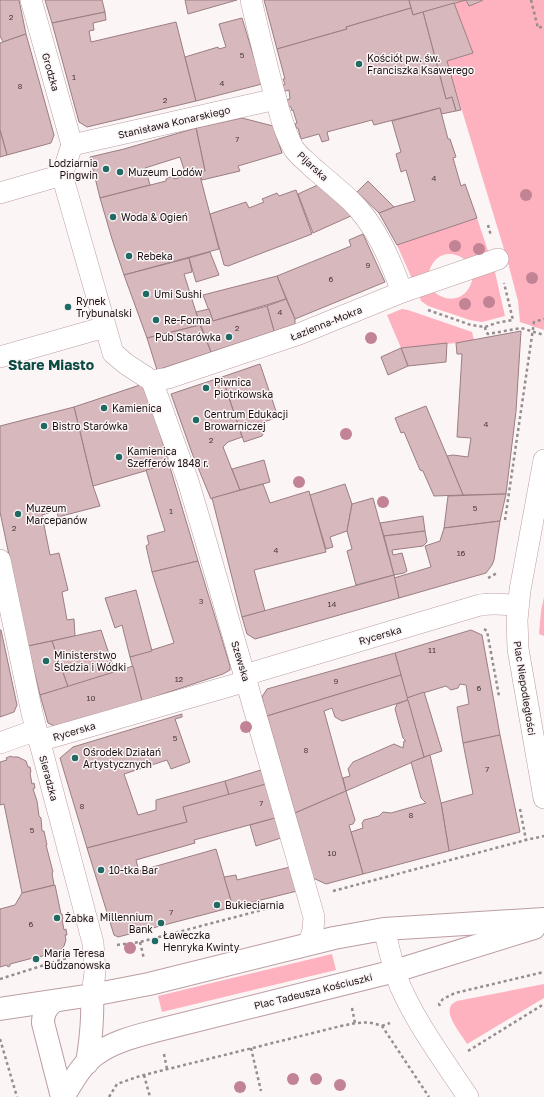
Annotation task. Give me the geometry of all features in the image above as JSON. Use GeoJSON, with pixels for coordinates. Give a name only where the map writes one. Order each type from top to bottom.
{"type":"FeatureCollection","features":[{"type":"Feature","properties":{"kind":"street","name":"Grodzka"},"geometry":{"type":"LineString","coordinates":[[31,0],[72,145]]}},
{"type":"Feature","properties":{"kind":"street","name":"Pijarska"},"geometry":{"type":"LineString","coordinates":[[251,0],[282,122],[294,149],[304,160],[350,200],[365,217],[378,237],[388,257],[402,292]]}},
{"type":"Feature","properties":{"kind":"street","name":"Stanisława Konarskiego"},"geometry":{"type":"LineString","coordinates":[[72,145],[276,99]]}},
{"type":"Feature","properties":{"kind":"street"},"geometry":{"type":"LineString","coordinates":[[72,145],[62,175],[113,353],[126,364],[152,381]]}},
{"type":"Feature","properties":{"kind":"street"},"geometry":{"type":"LineString","coordinates":[[0,194],[62,175]]}},
{"type":"Feature","properties":{"kind":"street","name":"Łazienna-Mokra"},"geometry":{"type":"LineString","coordinates":[[152,381],[168,378],[299,334],[402,292],[498,259]]}},
{"type":"Feature","properties":{"kind":"street"},"geometry":{"type":"LineString","coordinates":[[0,357],[105,327]]}},
{"type":"Feature","properties":{"kind":"street","name":"Szewska"},"geometry":{"type":"LineString","coordinates":[[152,381],[190,488],[314,917],[314,924],[309,944]]}},
{"type":"Feature","properties":{"kind":"street","name":"Plac Niepodległości"},"geometry":{"type":"LineString","coordinates":[[544,460],[517,606],[518,649],[544,798]]}},
{"type":"Feature","properties":{"kind":"street","name":"Sieradzka"},"geometry":{"type":"LineString","coordinates":[[0,560],[38,736],[93,943],[95,972],[92,995]]}},
{"type":"Feature","properties":{"kind":"street","name":"Rycerska"},"geometry":{"type":"LineString","coordinates":[[0,743],[38,736],[246,678],[480,605],[500,604],[517,606]]}},
{"type":"Feature","properties":{"kind":"street"},"geometry":{"type":"LineString","coordinates":[[0,1009],[54,1002],[156,982],[309,944],[384,929],[544,919]]}},
{"type":"Feature","properties":{"kind":"street","name":"Plac Tadeusza Kościuszki"},"geometry":{"type":"LineString","coordinates":[[62,1097],[86,1063],[94,1055],[107,1047],[135,1036],[395,971],[544,925]]}},
{"type":"Feature","properties":{"kind":"street"},"geometry":{"type":"LineString","coordinates":[[384,929],[395,971],[403,992],[414,1014],[468,1097]]}},
{"type":"Feature","properties":{"kind":"street","name":"Plac Tadeusza Kościuszki"},"geometry":{"type":"LineString","coordinates":[[86,1063],[91,1041],[93,1020],[92,995]]}},
{"type":"Feature","properties":{"kind":"street","name":"Plac Tadeusza Kościuszki"},"geometry":{"type":"LineString","coordinates":[[54,1002],[45,1011],[43,1023],[62,1097]]}},
{"type":"Feature","properties":{"kind":"path"},"geometry":{"type":"LineString","coordinates":[[530,0],[538,28],[544,26]]}},
{"type":"Feature","properties":{"kind":"path"},"geometry":{"type":"LineString","coordinates":[[534,322],[544,319]]}},
{"type":"Feature","properties":{"kind":"path"},"geometry":{"type":"LineString","coordinates":[[489,325],[513,320]]}},
{"type":"Feature","properties":{"kind":"path"},"geometry":{"type":"LineString","coordinates":[[484,327],[488,334],[521,328],[544,335]]}},
{"type":"Feature","properties":{"kind":"path"},"geometry":{"type":"LineString","coordinates":[[331,891],[544,836]]}},
{"type":"Feature","properties":{"kind":"path"},"geometry":{"type":"LineString","coordinates":[[140,942],[308,898]]}},
{"type":"Feature","properties":{"kind":"path"},"geometry":{"type":"LineString","coordinates":[[0,979],[94,951]]}},
{"type":"Feature","properties":{"kind":"path"},"geometry":{"type":"LineString","coordinates":[[441,1011],[439,1004],[443,999],[454,993],[544,972]]}},
{"type":"Feature","properties":{"kind":"path"},"geometry":{"type":"LineString","coordinates":[[465,1052],[544,1004]]}},
{"type":"Feature","properties":{"kind":"path"},"geometry":{"type":"LineString","coordinates":[[109,1097],[118,1084],[144,1075],[341,1026],[365,1022],[382,1026],[429,1097]]}},
{"type":"Feature","properties":{"kind":"path"},"geometry":{"type":"LineString","coordinates":[[0,1039],[17,1097]]}},
{"type":"Feature","properties":{"kind":"path"},"geometry":{"type":"LineString","coordinates":[[251,1048],[261,1091]]}},
{"type":"Feature","properties":{"kind":"path"},"geometry":{"type":"LineString","coordinates":[[144,1075],[150,1097]]}},
{"type":"Feature","properties":{"kind":"shaded area"},"geometry":{"type":"Polygon","coordinates":[[[466,0],[469,6],[482,2],[482,0],[544,0],[544,330],[520,322],[518,301],[507,259],[447,61],[473,53],[454,3],[466,0]]]}},
{"type":"Feature","properties":{"kind":"shaded area"},"geometry":{"type":"Polygon","coordinates":[[[477,218],[489,254],[468,262],[462,257],[455,255],[443,255],[437,258],[433,263],[428,277],[413,281],[397,245],[477,218]]]}},
{"type":"Feature","properties":{"kind":"shaded area"},"geometry":{"type":"Polygon","coordinates":[[[494,268],[505,316],[482,322],[470,320],[428,306],[421,301],[419,295],[433,291],[439,296],[446,298],[452,299],[458,297],[468,290],[473,276],[494,268]]]}},
{"type":"Feature","properties":{"kind":"shaded area"},"geometry":{"type":"Polygon","coordinates":[[[402,309],[472,332],[474,340],[401,348],[387,315],[402,309]]]}},
{"type":"Feature","properties":{"kind":"shaded area"},"geometry":{"type":"Polygon","coordinates":[[[544,597],[544,636],[539,634],[544,597]]]}},
{"type":"Feature","properties":{"kind":"shaded area"},"geometry":{"type":"Polygon","coordinates":[[[332,954],[336,970],[162,1012],[158,996],[332,954]]]}},
{"type":"Feature","properties":{"kind":"shaded area"},"geometry":{"type":"Polygon","coordinates":[[[544,984],[544,998],[467,1044],[456,1028],[450,1015],[452,1005],[457,1001],[544,984]]]}},
{"type":"Feature","properties":{"kind":"building"},"geometry":{"type":"Polygon","coordinates":[[[0,0],[19,0],[26,34],[3,42],[0,36],[0,0]]]}},
{"type":"Feature","properties":{"kind":"building"},"geometry":{"type":"Polygon","coordinates":[[[45,0],[102,0],[105,12],[52,23],[45,0]]]}},
{"type":"Feature","properties":{"kind":"building"},"geometry":{"type":"Polygon","coordinates":[[[185,0],[237,0],[188,14],[185,0]]]}},
{"type":"Feature","properties":{"kind":"building"},"geometry":{"type":"Polygon","coordinates":[[[264,0],[409,0],[411,8],[346,27],[347,29],[277,49],[264,0]]]}},
{"type":"Feature","properties":{"kind":"building"},"geometry":{"type":"Polygon","coordinates":[[[409,0],[466,0],[413,15],[409,0]]]}},
{"type":"Feature","properties":{"kind":"building"},"geometry":{"type":"Polygon","coordinates":[[[466,0],[482,0],[482,1],[469,6],[466,0]]]}},
{"type":"Feature","properties":{"kind":"building"},"geometry":{"type":"Polygon","coordinates":[[[454,3],[473,53],[447,61],[461,110],[456,111],[452,97],[446,99],[423,12],[454,3]]]}},
{"type":"Feature","properties":{"kind":"building","name":"Kościół pw. św. Franciszka Ksawerego"},"geometry":{"type":"Polygon","coordinates":[[[411,8],[413,15],[423,12],[446,99],[452,97],[456,111],[441,114],[440,108],[374,125],[372,120],[327,132],[329,140],[322,142],[319,134],[301,139],[298,128],[296,128],[295,124],[297,123],[293,110],[292,111],[291,107],[289,106],[286,107],[285,100],[290,99],[289,90],[282,92],[280,86],[285,84],[283,79],[285,79],[277,49],[347,29],[346,27],[411,8]]]}},
{"type":"Feature","properties":{"kind":"building"},"geometry":{"type":"Polygon","coordinates":[[[105,12],[106,20],[93,23],[94,30],[89,31],[91,42],[176,22],[196,101],[87,127],[79,122],[52,23],[105,12]]]}},
{"type":"Feature","properties":{"kind":"building"},"geometry":{"type":"Polygon","coordinates":[[[242,18],[262,84],[196,101],[185,57],[218,47],[219,49],[226,47],[219,24],[242,18]]]}},
{"type":"Feature","properties":{"kind":"building"},"geometry":{"type":"Polygon","coordinates":[[[26,34],[54,135],[51,143],[7,155],[0,130],[0,43],[26,34]]]}},
{"type":"Feature","properties":{"kind":"building"},"geometry":{"type":"Polygon","coordinates":[[[440,108],[448,139],[450,139],[456,157],[453,158],[461,186],[465,184],[477,218],[397,245],[379,213],[415,201],[406,170],[401,172],[396,154],[401,152],[392,121],[440,108]]]}},
{"type":"Feature","properties":{"kind":"building"},"geometry":{"type":"Polygon","coordinates":[[[242,118],[273,126],[282,153],[238,166],[240,171],[202,180],[199,172],[205,171],[196,128],[242,118]]]}},
{"type":"Feature","properties":{"kind":"building"},"geometry":{"type":"Polygon","coordinates":[[[196,128],[205,171],[186,176],[180,157],[145,168],[150,185],[100,198],[90,157],[124,149],[196,128]]]}},
{"type":"Feature","properties":{"kind":"building"},"geometry":{"type":"Polygon","coordinates":[[[0,130],[7,155],[0,157],[0,130]]]}},
{"type":"Feature","properties":{"kind":"building"},"geometry":{"type":"Polygon","coordinates":[[[199,172],[219,249],[124,275],[100,198],[166,181],[166,179],[173,176],[174,179],[199,172]]]}},
{"type":"Feature","properties":{"kind":"building"},"geometry":{"type":"Polygon","coordinates":[[[368,181],[394,207],[379,213],[357,192],[368,181]]]}},
{"type":"Feature","properties":{"kind":"building"},"geometry":{"type":"Polygon","coordinates":[[[320,184],[353,215],[313,233],[298,194],[320,184]]]}},
{"type":"Feature","properties":{"kind":"building"},"geometry":{"type":"Polygon","coordinates":[[[296,190],[312,234],[228,266],[224,265],[210,214],[246,202],[249,208],[264,202],[262,199],[277,193],[279,196],[296,190]]]}},
{"type":"Feature","properties":{"kind":"building"},"geometry":{"type":"Polygon","coordinates":[[[363,234],[385,282],[295,319],[277,276],[351,246],[349,240],[363,234]]]}},
{"type":"Feature","properties":{"kind":"building"},"geometry":{"type":"Polygon","coordinates":[[[210,252],[219,275],[196,282],[189,258],[210,252]]]}},
{"type":"Feature","properties":{"kind":"building"},"geometry":{"type":"Polygon","coordinates":[[[189,258],[192,272],[184,274],[200,325],[147,338],[124,275],[189,258]]]}},
{"type":"Feature","properties":{"kind":"building"},"geometry":{"type":"Polygon","coordinates":[[[277,276],[286,299],[213,321],[203,295],[277,276]]]}},
{"type":"Feature","properties":{"kind":"building"},"geometry":{"type":"Polygon","coordinates":[[[286,299],[295,319],[295,324],[274,331],[267,306],[286,299]]]}},
{"type":"Feature","properties":{"kind":"building"},"geometry":{"type":"Polygon","coordinates":[[[267,306],[274,331],[211,352],[196,312],[209,309],[213,321],[267,306]]]}},
{"type":"Feature","properties":{"kind":"building"},"geometry":{"type":"Polygon","coordinates":[[[200,325],[211,352],[157,370],[147,338],[200,325]]]}},
{"type":"Feature","properties":{"kind":"building"},"geometry":{"type":"Polygon","coordinates":[[[521,331],[516,411],[506,494],[463,495],[447,456],[453,455],[468,457],[471,438],[457,437],[462,354],[457,354],[456,343],[521,331]]]}},
{"type":"Feature","properties":{"kind":"building"},"geometry":{"type":"Polygon","coordinates":[[[447,343],[446,362],[408,366],[401,348],[447,343]]]}},
{"type":"Feature","properties":{"kind":"building"},"geometry":{"type":"Polygon","coordinates":[[[401,348],[408,366],[388,375],[381,357],[401,348]]]}},
{"type":"Feature","properties":{"kind":"building"},"geometry":{"type":"Polygon","coordinates":[[[260,364],[278,417],[261,423],[264,431],[262,436],[244,442],[222,377],[260,364]]]}},
{"type":"Feature","properties":{"kind":"building"},"geometry":{"type":"Polygon","coordinates":[[[222,377],[242,437],[228,442],[223,447],[240,490],[211,499],[192,453],[171,394],[222,377]]]}},
{"type":"Feature","properties":{"kind":"building"},"geometry":{"type":"Polygon","coordinates":[[[140,385],[146,386],[169,464],[93,486],[74,407],[140,385]]]}},
{"type":"Feature","properties":{"kind":"building"},"geometry":{"type":"Polygon","coordinates":[[[426,406],[463,495],[434,496],[423,471],[420,470],[404,432],[401,433],[395,418],[426,406]]]}},
{"type":"Feature","properties":{"kind":"building"},"geometry":{"type":"Polygon","coordinates":[[[74,407],[93,486],[100,506],[58,517],[57,510],[42,515],[50,555],[59,553],[68,590],[62,592],[67,620],[74,619],[75,636],[28,646],[0,512],[0,426],[74,407]]]}},
{"type":"Feature","properties":{"kind":"building"},"geometry":{"type":"Polygon","coordinates":[[[264,460],[270,482],[240,490],[232,469],[264,460]]]}},
{"type":"Feature","properties":{"kind":"building"},"geometry":{"type":"Polygon","coordinates":[[[169,464],[198,561],[152,572],[146,546],[149,544],[147,536],[165,531],[146,470],[169,464]]]}},
{"type":"Feature","properties":{"kind":"building"},"geometry":{"type":"Polygon","coordinates":[[[263,484],[270,503],[309,491],[326,552],[254,570],[265,611],[242,617],[212,498],[263,484]]]}},
{"type":"Feature","properties":{"kind":"building"},"geometry":{"type":"Polygon","coordinates":[[[345,484],[352,504],[347,531],[330,537],[333,547],[326,549],[310,495],[345,484]]]}},
{"type":"Feature","properties":{"kind":"building"},"geometry":{"type":"Polygon","coordinates":[[[506,494],[500,521],[444,528],[448,496],[506,494]]]}},
{"type":"Feature","properties":{"kind":"building"},"geometry":{"type":"Polygon","coordinates":[[[373,498],[394,575],[356,585],[347,551],[352,549],[347,531],[352,504],[373,498]]]}},
{"type":"Feature","properties":{"kind":"building"},"geometry":{"type":"Polygon","coordinates":[[[423,516],[425,531],[384,536],[380,523],[423,516]]]}},
{"type":"Feature","properties":{"kind":"building"},"geometry":{"type":"Polygon","coordinates":[[[500,521],[494,560],[486,573],[399,598],[394,578],[431,567],[425,546],[440,541],[444,528],[500,521]]]}},
{"type":"Feature","properties":{"kind":"building"},"geometry":{"type":"Polygon","coordinates":[[[425,531],[427,542],[423,546],[392,550],[393,555],[402,553],[407,571],[394,575],[384,536],[425,531]]]}},
{"type":"Feature","properties":{"kind":"building"},"geometry":{"type":"Polygon","coordinates":[[[198,561],[230,670],[223,674],[142,701],[130,657],[174,643],[152,572],[198,561]]]}},
{"type":"Feature","properties":{"kind":"building"},"geometry":{"type":"Polygon","coordinates":[[[394,575],[399,598],[255,639],[247,634],[242,617],[394,575]]]}},
{"type":"Feature","properties":{"kind":"building"},"geometry":{"type":"Polygon","coordinates":[[[136,590],[152,651],[130,657],[122,625],[115,628],[105,598],[136,590]]]}},
{"type":"Feature","properties":{"kind":"building"},"geometry":{"type":"Polygon","coordinates":[[[0,630],[17,705],[14,712],[0,717],[0,630]]]}},
{"type":"Feature","properties":{"kind":"building"},"geometry":{"type":"Polygon","coordinates":[[[101,630],[115,672],[68,687],[52,641],[101,630]]]}},
{"type":"Feature","properties":{"kind":"building"},"geometry":{"type":"Polygon","coordinates":[[[471,630],[482,635],[500,735],[463,743],[457,707],[469,704],[466,685],[460,684],[458,688],[451,690],[446,686],[407,698],[395,653],[471,630]]]}},
{"type":"Feature","properties":{"kind":"building"},"geometry":{"type":"Polygon","coordinates":[[[52,641],[68,687],[40,695],[28,646],[52,641]]]}},
{"type":"Feature","properties":{"kind":"building"},"geometry":{"type":"Polygon","coordinates":[[[395,653],[401,675],[267,716],[262,697],[267,689],[395,653]]]}},
{"type":"Feature","properties":{"kind":"building"},"geometry":{"type":"Polygon","coordinates":[[[133,666],[142,701],[59,728],[48,723],[40,695],[133,666]]]}},
{"type":"Feature","properties":{"kind":"building"},"geometry":{"type":"Polygon","coordinates":[[[401,675],[408,700],[342,721],[335,717],[332,708],[324,711],[346,791],[295,813],[267,716],[401,675]]]}},
{"type":"Feature","properties":{"kind":"building"},"geometry":{"type":"Polygon","coordinates":[[[424,692],[442,751],[424,757],[407,698],[424,692]]]}},
{"type":"Feature","properties":{"kind":"building"},"geometry":{"type":"Polygon","coordinates":[[[408,700],[424,757],[346,791],[343,778],[350,776],[348,769],[353,762],[394,744],[403,748],[404,741],[406,741],[403,738],[395,709],[397,704],[408,700]]]}},
{"type":"Feature","properties":{"kind":"building"},"geometry":{"type":"Polygon","coordinates":[[[182,714],[182,717],[175,719],[190,762],[171,769],[167,760],[124,774],[138,815],[156,810],[156,800],[225,781],[229,795],[183,807],[187,822],[87,848],[60,758],[73,747],[182,714]]]}},
{"type":"Feature","properties":{"kind":"building"},"geometry":{"type":"Polygon","coordinates":[[[500,735],[520,832],[449,851],[441,803],[473,794],[463,743],[500,735]]]}},
{"type":"Feature","properties":{"kind":"building"},"geometry":{"type":"Polygon","coordinates":[[[430,755],[441,803],[449,851],[363,874],[351,832],[363,828],[362,823],[364,820],[379,816],[383,812],[391,813],[426,803],[421,798],[411,762],[430,755]]]}},
{"type":"Feature","properties":{"kind":"building"},"geometry":{"type":"Polygon","coordinates":[[[11,756],[18,757],[26,761],[28,767],[30,767],[32,784],[34,783],[35,788],[33,789],[37,801],[39,816],[41,818],[42,831],[44,831],[53,872],[54,885],[22,893],[4,804],[0,805],[0,762],[7,760],[6,758],[11,756]]]}},
{"type":"Feature","properties":{"kind":"building"},"geometry":{"type":"Polygon","coordinates":[[[261,770],[266,784],[229,795],[225,781],[261,770]]]}},
{"type":"Feature","properties":{"kind":"building"},"geometry":{"type":"Polygon","coordinates":[[[266,784],[275,818],[194,840],[195,843],[136,860],[139,871],[216,849],[233,907],[118,937],[114,935],[87,848],[187,822],[183,807],[266,784]]]}},
{"type":"Feature","properties":{"kind":"building"},"geometry":{"type":"Polygon","coordinates":[[[346,791],[355,820],[353,824],[349,825],[363,874],[326,884],[313,878],[295,813],[346,791]]]}},
{"type":"Feature","properties":{"kind":"building"},"geometry":{"type":"Polygon","coordinates":[[[275,818],[281,838],[256,846],[250,825],[275,818]]]}},
{"type":"Feature","properties":{"kind":"building"},"geometry":{"type":"Polygon","coordinates":[[[290,867],[297,891],[233,907],[224,877],[236,875],[237,880],[290,867]]]}},
{"type":"Feature","properties":{"kind":"building"},"geometry":{"type":"Polygon","coordinates":[[[55,885],[64,930],[66,929],[67,935],[65,935],[66,940],[64,946],[59,952],[50,956],[49,954],[34,960],[33,958],[10,964],[8,967],[7,965],[0,967],[0,909],[15,905],[22,893],[55,885]]]}},
{"type":"Feature","properties":{"kind":"place","name":"Kościół pw. św. Franciszka Ksawerego"},"geometry":{"type":"Point","coordinates":[359,64]}},
{"type":"Feature","properties":{"kind":"place","name":"Lodziarnia Pingwin"},"geometry":{"type":"Point","coordinates":[106,169]}},
{"type":"Feature","properties":{"kind":"place","name":"Muzeum Lodów"},"geometry":{"type":"Point","coordinates":[120,172]}},
{"type":"Feature","properties":{"kind":"place","name":"Woda & Ogień"},"geometry":{"type":"Point","coordinates":[113,217]}},
{"type":"Feature","properties":{"kind":"place","name":"Rebeka"},"geometry":{"type":"Point","coordinates":[129,256]}},
{"type":"Feature","properties":{"kind":"place","name":"Umi Sushi"},"geometry":{"type":"Point","coordinates":[146,294]}},
{"type":"Feature","properties":{"kind":"place","name":"Rynek Trybunalski"},"geometry":{"type":"Point","coordinates":[68,307]}},
{"type":"Feature","properties":{"kind":"place","name":"Re-Forma"},"geometry":{"type":"Point","coordinates":[156,320]}},
{"type":"Feature","properties":{"kind":"place","name":"Pub Starówka"},"geometry":{"type":"Point","coordinates":[229,337]}},
{"type":"Feature","properties":{"kind":"place","name":"Piwnica Piotrkowska"},"geometry":{"type":"Point","coordinates":[206,388]}},
{"type":"Feature","properties":{"kind":"place","name":"Kamienica"},"geometry":{"type":"Point","coordinates":[104,408]}},
{"type":"Feature","properties":{"kind":"place","name":"Centrum Edukacji Browarniczej"},"geometry":{"type":"Point","coordinates":[196,420]}},
{"type":"Feature","properties":{"kind":"place","name":"Bistro Starówka"},"geometry":{"type":"Point","coordinates":[44,426]}},
{"type":"Feature","properties":{"kind":"place","name":"Kamienica Szefferów 1848 r."},"geometry":{"type":"Point","coordinates":[119,457]}},
{"type":"Feature","properties":{"kind":"place","name":"Muzeum Marcepanów"},"geometry":{"type":"Point","coordinates":[18,514]}},
{"type":"Feature","properties":{"kind":"place","name":"Ministerstwo Śledzia i Wódki"},"geometry":{"type":"Point","coordinates":[46,661]}},
{"type":"Feature","properties":{"kind":"place","name":"Ośrodek Działań Artystycznych"},"geometry":{"type":"Point","coordinates":[75,758]}},
{"type":"Feature","properties":{"kind":"place","name":"10-tka Bar"},"geometry":{"type":"Point","coordinates":[101,870]}},
{"type":"Feature","properties":{"kind":"place","name":"Bukieciarnia"},"geometry":{"type":"Point","coordinates":[217,905]}},
{"type":"Feature","properties":{"kind":"place","name":"Żabka"},"geometry":{"type":"Point","coordinates":[57,918]}},
{"type":"Feature","properties":{"kind":"place","name":"Millennium Bank"},"geometry":{"type":"Point","coordinates":[161,923]}},
{"type":"Feature","properties":{"kind":"place","name":"Ławeczka Henryka Kwinty"},"geometry":{"type":"Point","coordinates":[155,941]}},
{"type":"Feature","properties":{"kind":"place","name":"Maria Teresa Budzanowska"},"geometry":{"type":"Point","coordinates":[36,959]}},
{"type":"Feature","properties":{"kind":"district","name":"Stare Miasto"},"geometry":{"type":"Point","coordinates":[51,365]}}]}
